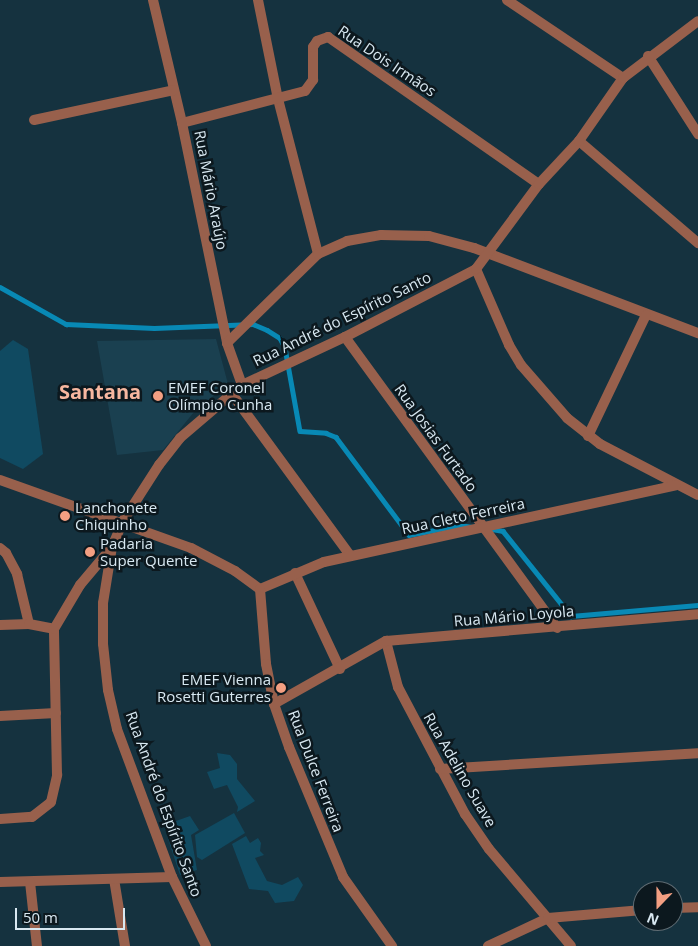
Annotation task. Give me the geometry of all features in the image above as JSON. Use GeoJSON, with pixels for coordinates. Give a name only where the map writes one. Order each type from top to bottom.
{"type":"FeatureCollection","features":[{"type":"Feature","properties":{"kind":"street","name":"Rua Mário Araújo"},"geometry":{"type":"LineString","coordinates":[[153,0],[182,123],[226,343],[242,385]]}},
{"type":"Feature","properties":{"kind":"street"},"geometry":{"type":"LineString","coordinates":[[258,0],[278,100],[318,254]]}},
{"type":"Feature","properties":{"kind":"street"},"geometry":{"type":"LineString","coordinates":[[506,0],[623,78]]}},
{"type":"Feature","properties":{"kind":"street","name":"Rua André do Espírito Santo"},"geometry":{"type":"LineString","coordinates":[[206,946],[172,877],[117,730],[108,690],[103,644],[103,603],[112,547],[123,522],[159,465],[180,438],[242,385],[345,337],[476,269],[539,184],[579,140],[623,78],[648,56],[698,21]]}},
{"type":"Feature","properties":{"kind":"street","name":"Rua Dois Irmãos"},"geometry":{"type":"LineString","coordinates":[[182,123],[278,100],[305,91],[312,85],[313,47],[317,41],[328,37],[539,184]]}},
{"type":"Feature","properties":{"kind":"street"},"geometry":{"type":"LineString","coordinates":[[648,56],[698,134]]}},
{"type":"Feature","properties":{"kind":"street"},"geometry":{"type":"LineString","coordinates":[[34,120],[174,90]]}},
{"type":"Feature","properties":{"kind":"street"},"geometry":{"type":"LineString","coordinates":[[579,140],[698,243]]}},
{"type":"Feature","properties":{"kind":"street"},"geometry":{"type":"LineString","coordinates":[[226,343],[318,254],[347,241],[403,235],[429,236],[486,254],[698,333]]}},
{"type":"Feature","properties":{"kind":"street"},"geometry":{"type":"LineString","coordinates":[[476,269],[508,345],[521,365],[547,397],[588,436],[676,485],[698,495]]}},
{"type":"Feature","properties":{"kind":"street"},"geometry":{"type":"LineString","coordinates":[[588,436],[646,315]]}},
{"type":"Feature","properties":{"kind":"street","name":"Rua Josias Furtado"},"geometry":{"type":"LineString","coordinates":[[345,337],[482,528],[557,628]]}},
{"type":"Feature","properties":{"kind":"street"},"geometry":{"type":"LineString","coordinates":[[232,394],[350,555]]}},
{"type":"Feature","properties":{"kind":"street"},"geometry":{"type":"LineString","coordinates":[[0,480],[123,522],[191,548],[235,571],[260,589]]}},
{"type":"Feature","properties":{"kind":"street","name":"Rua Cleto Ferreira"},"geometry":{"type":"LineString","coordinates":[[260,589],[296,573],[350,555],[676,485]]}},
{"type":"Feature","properties":{"kind":"street"},"geometry":{"type":"LineString","coordinates":[[0,819],[32,817],[41,813],[51,802],[57,775],[54,629],[80,585],[112,547]]}},
{"type":"Feature","properties":{"kind":"street"},"geometry":{"type":"LineString","coordinates":[[0,548],[6,552],[17,574],[29,624]]}},
{"type":"Feature","properties":{"kind":"street"},"geometry":{"type":"LineString","coordinates":[[296,573],[340,669]]}},
{"type":"Feature","properties":{"kind":"street","name":"Rua Dulce Ferreira"},"geometry":{"type":"LineString","coordinates":[[260,589],[261,627],[274,704],[316,818],[343,877],[392,946]]}},
{"type":"Feature","properties":{"kind":"street","name":"Rua Mário Loyola"},"geometry":{"type":"LineString","coordinates":[[274,704],[340,669],[386,641],[557,628],[698,614]]}},
{"type":"Feature","properties":{"kind":"street"},"geometry":{"type":"LineString","coordinates":[[0,625],[29,624],[54,629]]}},
{"type":"Feature","properties":{"kind":"street","name":"Rua Adelino Suave"},"geometry":{"type":"LineString","coordinates":[[386,641],[398,687],[440,769],[489,849],[571,946]]}},
{"type":"Feature","properties":{"kind":"street"},"geometry":{"type":"LineString","coordinates":[[0,716],[56,713]]}},
{"type":"Feature","properties":{"kind":"street"},"geometry":{"type":"LineString","coordinates":[[440,769],[698,753]]}},
{"type":"Feature","properties":{"kind":"street"},"geometry":{"type":"LineString","coordinates":[[0,882],[30,882],[73,877],[114,879],[172,877]]}},
{"type":"Feature","properties":{"kind":"street"},"geometry":{"type":"LineString","coordinates":[[114,879],[125,946]]}},
{"type":"Feature","properties":{"kind":"street"},"geometry":{"type":"LineString","coordinates":[[30,882],[37,946]]}},
{"type":"Feature","properties":{"kind":"street"},"geometry":{"type":"LineString","coordinates":[[683,908],[698,907]]}},
{"type":"Feature","properties":{"kind":"street"},"geometry":{"type":"LineString","coordinates":[[488,946],[548,918],[633,911]]}},
{"type":"Feature","properties":{"kind":"shaded area","name":"EMEF Coronel Olímpio Cunha"},"geometry":{"type":"Polygon","coordinates":[[[216,339],[228,384],[194,412],[163,450],[117,455],[97,341],[216,339]]]}},
{"type":"Feature","properties":{"kind":"shaded area"},"geometry":{"type":"Polygon","coordinates":[[[13,340],[28,349],[43,454],[23,469],[0,458],[0,351],[13,340]]]}},
{"type":"Feature","properties":{"kind":"shaded area"},"geometry":{"type":"Polygon","coordinates":[[[217,753],[230,755],[237,764],[237,779],[255,801],[237,812],[238,807],[227,785],[214,789],[207,772],[220,768],[217,753]]]}},
{"type":"Feature","properties":{"kind":"shaded area"},"geometry":{"type":"Polygon","coordinates":[[[234,813],[245,833],[202,860],[197,857],[195,835],[234,813]]]}},
{"type":"Feature","properties":{"kind":"shaded area"},"geometry":{"type":"Polygon","coordinates":[[[164,816],[176,821],[190,816],[199,830],[191,835],[197,870],[180,875],[162,821],[164,816]]]}},
{"type":"Feature","properties":{"kind":"shaded area"},"geometry":{"type":"Polygon","coordinates":[[[246,836],[250,843],[258,838],[261,843],[260,851],[264,855],[255,858],[267,881],[282,885],[298,877],[303,885],[294,901],[275,903],[268,891],[249,889],[232,844],[246,836]]]}},
{"type":"Feature","properties":{"kind":"waterway"},"geometry":{"type":"LineString","coordinates":[[0,287],[66,324],[154,328],[253,324],[267,330],[280,338],[285,348],[300,431],[326,433],[336,437],[409,535],[460,525],[472,527]]}},
{"type":"Feature","properties":{"kind":"waterway"},"geometry":{"type":"LineString","coordinates":[[492,529],[503,531],[571,616],[698,605]]}},
{"type":"Feature","properties":{"kind":"place","name":"EMEF Coronel Olímpio Cunha"},"geometry":{"type":"Point","coordinates":[158,396]}},
{"type":"Feature","properties":{"kind":"place","name":"Lanchonete Chiquinho"},"geometry":{"type":"Point","coordinates":[65,516]}},
{"type":"Feature","properties":{"kind":"place","name":"Padaria Super Quente"},"geometry":{"type":"Point","coordinates":[90,552]}},
{"type":"Feature","properties":{"kind":"place","name":"EMEF Vienna Rosetti Guterres"},"geometry":{"type":"Point","coordinates":[281,688]}},
{"type":"Feature","properties":{"kind":"district","name":"Santana"},"geometry":{"type":"Point","coordinates":[100,391]}}]}
